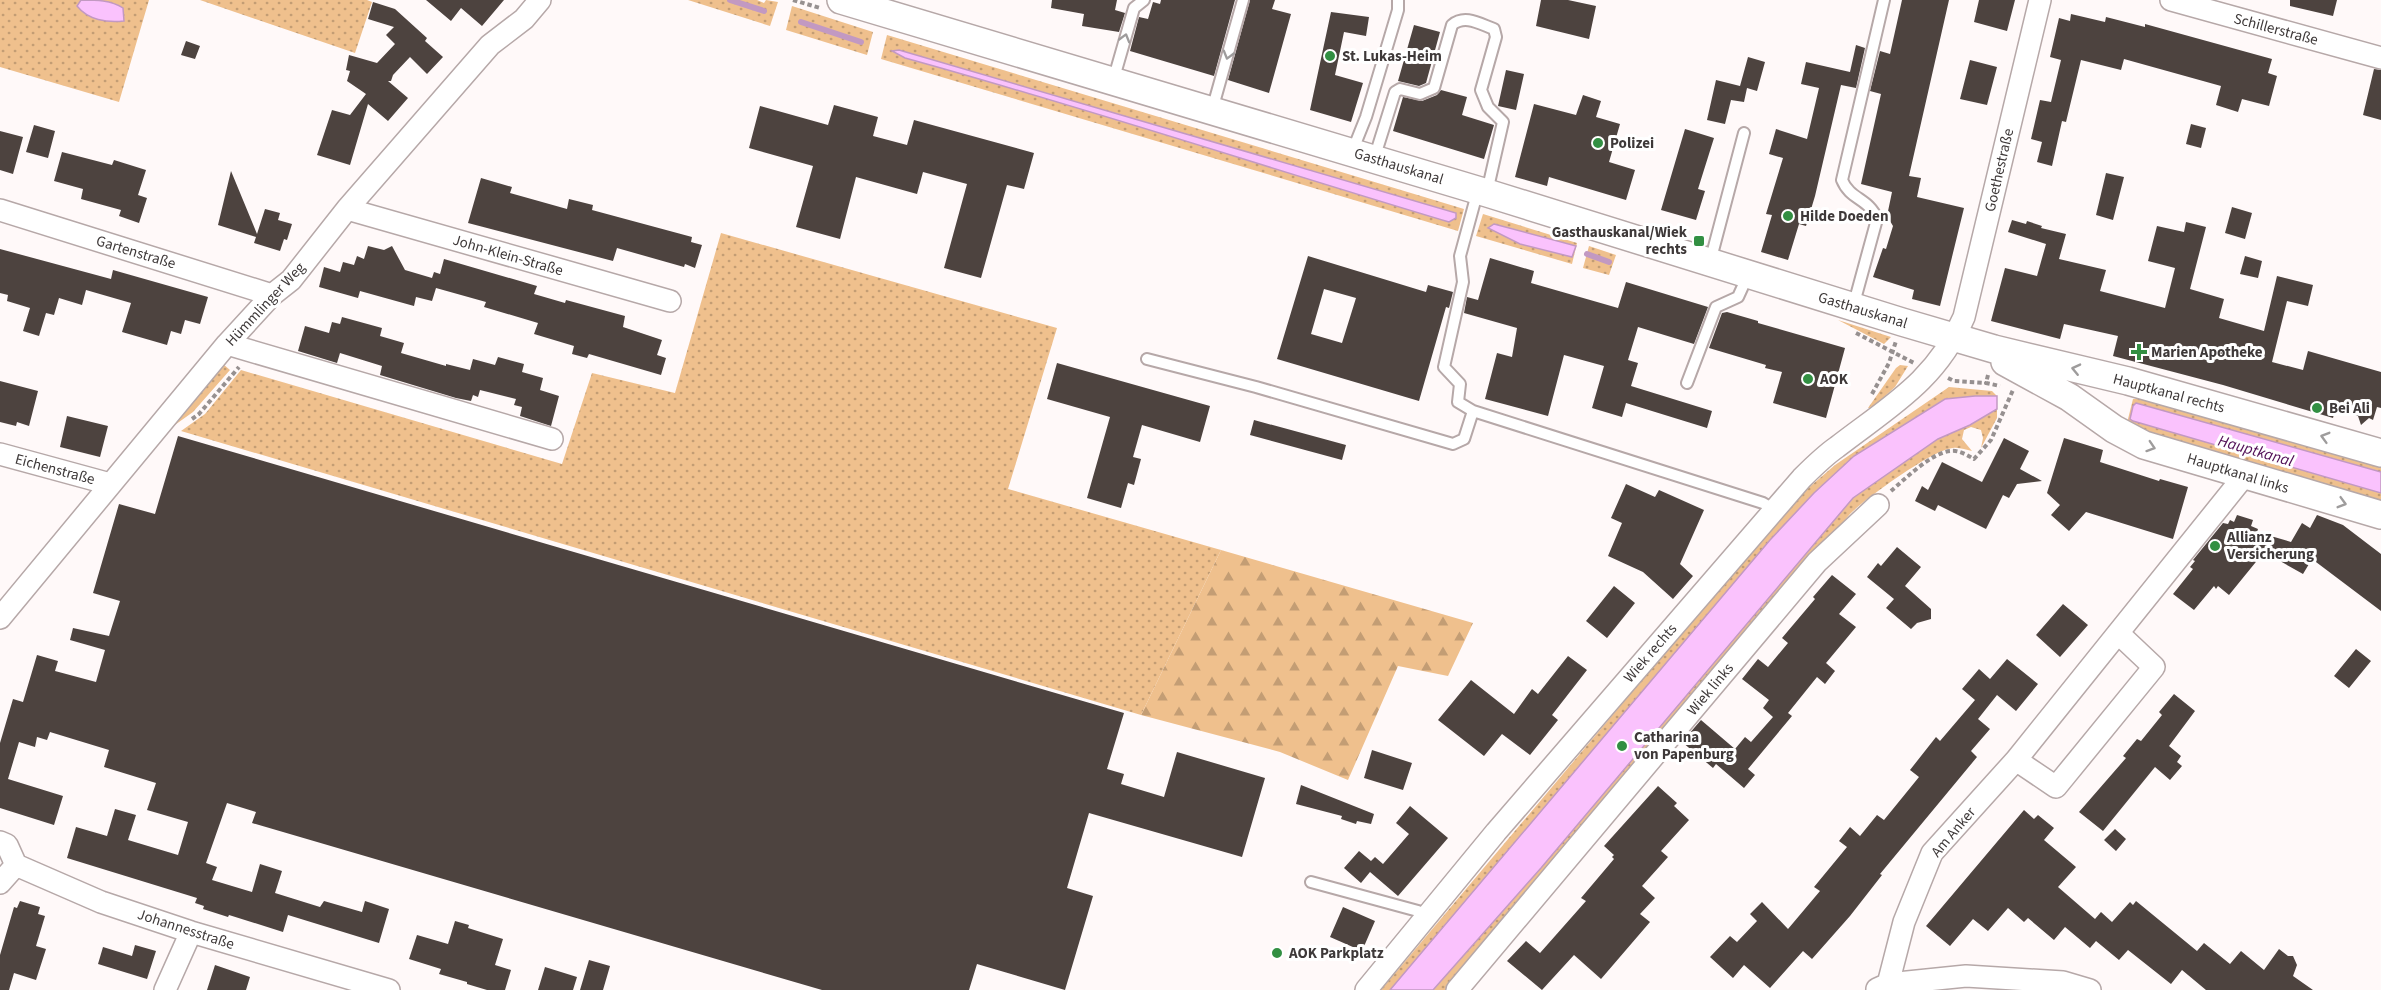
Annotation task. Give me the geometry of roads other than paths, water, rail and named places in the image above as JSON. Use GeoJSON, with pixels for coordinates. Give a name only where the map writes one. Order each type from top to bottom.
{"type":"FeatureCollection","features":[{"type":"Feature","properties":{"kind":"street","name":"Hümmlinger Weg"},"geometry":{"type":"LineString","coordinates":[[0,618],[227,344],[272,295],[291,280],[347,209],[490,45],[524,19],[540,0]]}},
{"type":"Feature","properties":{"kind":"street","name":"Gasthauskanal"},"geometry":{"type":"LineString","coordinates":[[841,0],[1483,191],[1955,338]]}},
{"type":"Feature","properties":{"kind":"street","name":"Goethestraße"},"geometry":{"type":"LineString","coordinates":[[1955,338],[1964,317],[2040,0]]}},
{"type":"Feature","properties":{"kind":"street","name":"Schillerstraße"},"geometry":{"type":"LineString","coordinates":[[2171,0],[2381,58]]}},
{"type":"Feature","properties":{"kind":"street","name":"John-Klein-Straße"},"geometry":{"type":"LineString","coordinates":[[347,209],[670,301]]}},
{"type":"Feature","properties":{"kind":"street","name":"Gartenstraße"},"geometry":{"type":"LineString","coordinates":[[0,210],[272,295]]}},
{"type":"Feature","properties":{"kind":"street","name":"Hauptkanal links"},"geometry":{"type":"LineString","coordinates":[[1955,338],[2069,397],[2099,419],[2144,445],[2381,515]]}},
{"type":"Feature","properties":{"kind":"street","name":"Hauptkanal rechts"},"geometry":{"type":"LineString","coordinates":[[1955,338],[2128,381],[2381,453]]}},
{"type":"Feature","properties":{"kind":"street","name":"Wiek rechts"},"geometry":{"type":"LineString","coordinates":[[1366,990],[1503,823],[1802,478],[1835,448],[1915,388],[1931,371],[1955,338]]}},
{"type":"Feature","properties":{"kind":"street"},"geometry":{"type":"LineString","coordinates":[[227,344],[552,439]]}},
{"type":"Feature","properties":{"kind":"street"},"geometry":{"type":"LineString","coordinates":[[2099,419],[2108,394],[2128,381]]}},
{"type":"Feature","properties":{"kind":"street","name":"Eichenstraße"},"geometry":{"type":"LineString","coordinates":[[0,454],[110,484]]}},
{"type":"Feature","properties":{"kind":"street","name":"Am Anker"},"geometry":{"type":"LineString","coordinates":[[1882,987],[1904,922],[1932,853],[2016,760],[2245,475]]}},
{"type":"Feature","properties":{"kind":"street","name":"Wiek links"},"geometry":{"type":"LineString","coordinates":[[1457,990],[1817,562],[1878,505]]}},
{"type":"Feature","properties":{"kind":"street"},"geometry":{"type":"LineString","coordinates":[[2016,760],[2055,787],[2154,666],[2118,633]]}},
{"type":"Feature","properties":{"kind":"street"},"geometry":{"type":"LineString","coordinates":[[0,842],[7,845],[16,865],[0,883]]}},
{"type":"Feature","properties":{"kind":"street","name":"Johannesstraße"},"geometry":{"type":"LineString","coordinates":[[16,865],[101,902],[191,932],[388,990]]}},
{"type":"Feature","properties":{"kind":"street"},"geometry":{"type":"LineString","coordinates":[[165,990],[191,932]]}},
{"type":"Feature","properties":{"kind":"street"},"geometry":{"type":"LineString","coordinates":[[1882,987],[1966,975],[2063,982],[2090,990]]}},
{"type":"Feature","properties":{"kind":"lane"},"geometry":{"type":"LineString","coordinates":[[1113,81],[1134,8],[1144,0]]}},
{"type":"Feature","properties":{"kind":"lane"},"geometry":{"type":"LineString","coordinates":[[1212,111],[1243,0]]}},
{"type":"Feature","properties":{"kind":"lane"},"geometry":{"type":"LineString","coordinates":[[1363,155],[1366,117],[1398,10],[1398,0]]}},
{"type":"Feature","properties":{"kind":"lane"},"geometry":{"type":"LineString","coordinates":[[1853,308],[1877,219],[1872,207],[1845,189],[1842,180],[1884,0]]}},
{"type":"Feature","properties":{"kind":"lane"},"geometry":{"type":"LineString","coordinates":[[1363,155],[1395,92],[1400,89],[1420,94],[1434,88],[1452,25],[1457,21],[1468,19],[1494,29],[1496,37],[1481,90],[1488,107],[1503,122],[1483,191],[1460,256],[1463,282],[1444,367],[1460,384],[1458,402],[1473,411],[1763,503],[1775,510]]}},
{"type":"Feature","properties":{"kind":"lane"},"geometry":{"type":"LineString","coordinates":[[1710,262],[1744,133]]}},
{"type":"Feature","properties":{"kind":"lane"},"geometry":{"type":"LineString","coordinates":[[1687,383],[1716,307],[1738,297],[1748,274]]}},
{"type":"Feature","properties":{"kind":"lane"},"geometry":{"type":"LineString","coordinates":[[1147,359],[1256,387],[1453,444],[1464,439],[1473,411]]}},
{"type":"Feature","properties":{"kind":"lane"},"geometry":{"type":"LineString","coordinates":[[1311,882],[1418,911],[1428,917]]}},
{"type":"Feature","properties":{"kind":"water"},"geometry":{"type":"Polygon","coordinates":[[[81,0],[103,1],[118,5],[123,8],[124,21],[105,21],[87,15],[77,6],[81,0]]]}},
{"type":"Feature","properties":{"kind":"water"},"geometry":{"type":"Polygon","coordinates":[[[899,50],[1456,213],[1456,218],[1449,222],[905,58],[892,51],[899,50]]]}},
{"type":"Feature","properties":{"kind":"water"},"geometry":{"type":"Polygon","coordinates":[[[1494,224],[1576,246],[1572,257],[1520,244],[1488,228],[1494,224]]]}},
{"type":"Feature","properties":{"kind":"water"},"geometry":{"type":"Polygon","coordinates":[[[1997,396],[1997,409],[1970,425],[1938,439],[1853,498],[1541,868],[1433,990],[1390,990],[1770,540],[1814,493],[1854,456],[1945,399],[1997,396]]]}},
{"type":"Feature","properties":{"kind":"water","name":"Hauptkanal"},"geometry":{"type":"Polygon","coordinates":[[[2136,403],[2381,472],[2381,493],[2133,421],[2130,419],[2136,403]]]}},
{"type":"Feature","properties":{"kind":"waterway"},"geometry":{"type":"LineString","coordinates":[[730,0],[764,11]]}},
{"type":"Feature","properties":{"kind":"waterway"},"geometry":{"type":"LineString","coordinates":[[801,22],[861,42]]}},
{"type":"Feature","properties":{"kind":"waterway"},"geometry":{"type":"LineString","coordinates":[[1587,254],[1609,262]]}},
{"type":"Feature","properties":{"kind":"place","name":"St. Lukas-Heim"},"geometry":{"type":"Point","coordinates":[1330,56]}},
{"type":"Feature","properties":{"kind":"place","name":"Polizei"},"geometry":{"type":"Point","coordinates":[1598,143]}},
{"type":"Feature","properties":{"kind":"place","name":"Hilde Doeden"},"geometry":{"type":"Point","coordinates":[1788,216]}},
{"type":"Feature","properties":{"kind":"place","name":"Gasthauskanal/Wiek rechts"},"geometry":{"type":"Point","coordinates":[1699,241]}},
{"type":"Feature","properties":{"kind":"place","name":"Marien Apotheke"},"geometry":{"type":"Point","coordinates":[2139,352]}},
{"type":"Feature","properties":{"kind":"place","name":"AOK"},"geometry":{"type":"Point","coordinates":[1808,379]}},
{"type":"Feature","properties":{"kind":"place","name":"Bei Ali"},"geometry":{"type":"Point","coordinates":[2317,408]}},
{"type":"Feature","properties":{"kind":"place","name":"Allianz Versicherung"},"geometry":{"type":"Point","coordinates":[2215,546]}},
{"type":"Feature","properties":{"kind":"place","name":"Catharina von Papenburg"},"geometry":{"type":"Point","coordinates":[1622,746]}},
{"type":"Feature","properties":{"kind":"place","name":"AOK Parkplatz"},"geometry":{"type":"Point","coordinates":[1277,953]}}]}
